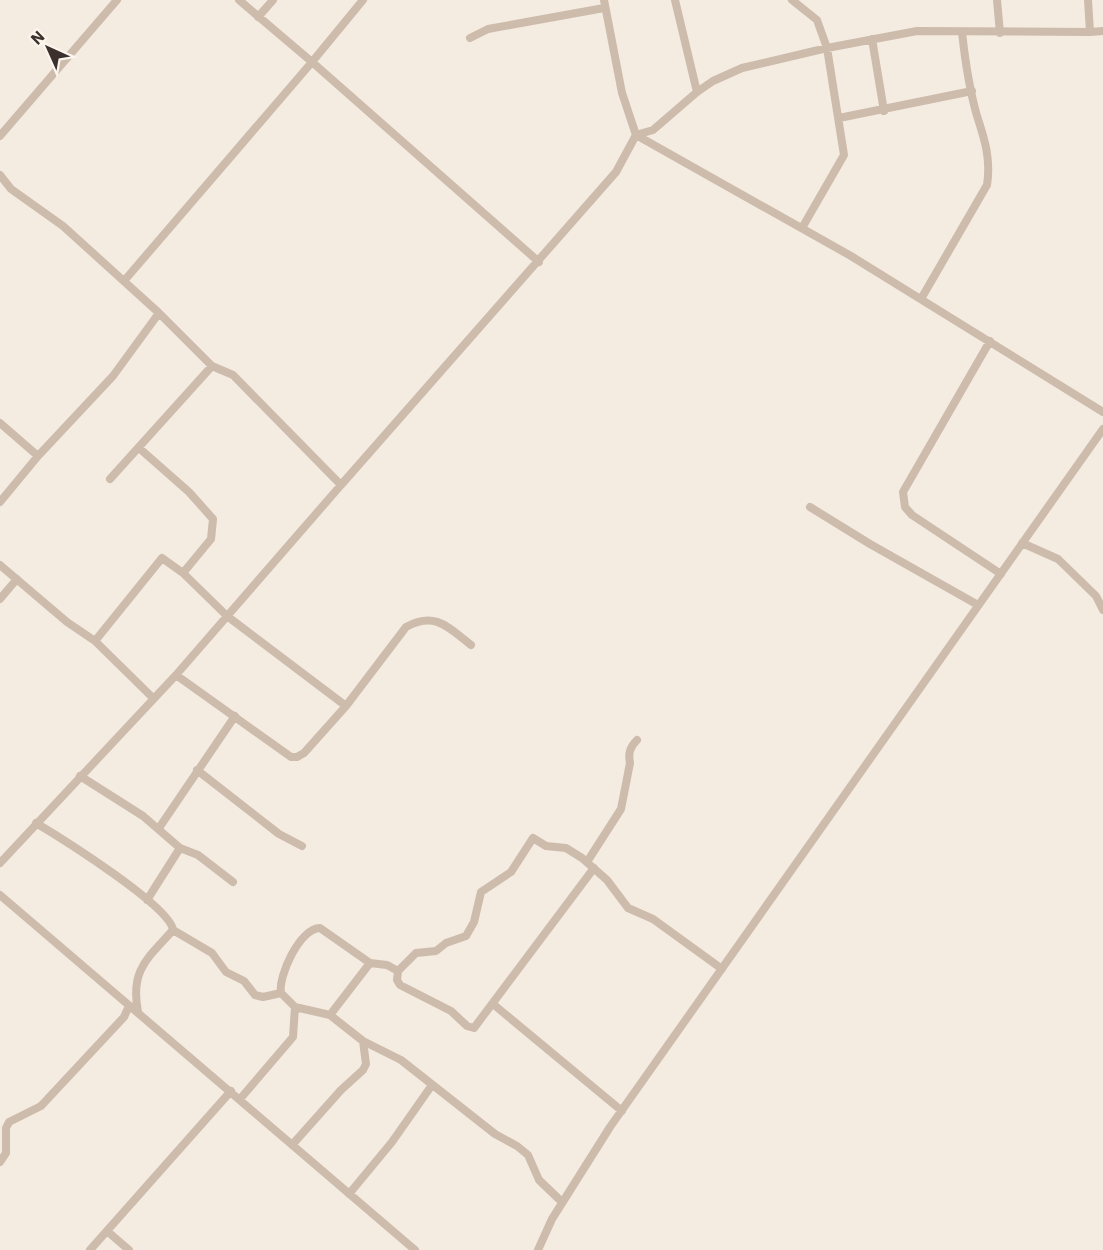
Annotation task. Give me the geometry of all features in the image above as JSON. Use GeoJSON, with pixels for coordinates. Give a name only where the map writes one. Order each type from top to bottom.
{"type":"FeatureCollection","features":[{"type":"Feature","properties":{"kind":"street"},"geometry":{"type":"LineString","coordinates":[[0,135],[117,0]]}},
{"type":"Feature","properties":{"kind":"street"},"geometry":{"type":"LineString","coordinates":[[239,0],[538,262]]}},
{"type":"Feature","properties":{"kind":"street"},"geometry":{"type":"LineString","coordinates":[[258,16],[273,0]]}},
{"type":"Feature","properties":{"kind":"street"},"geometry":{"type":"LineString","coordinates":[[124,281],[363,0]]}},
{"type":"Feature","properties":{"kind":"street"},"geometry":{"type":"LineString","coordinates":[[675,0],[697,92]]}},
{"type":"Feature","properties":{"kind":"street"},"geometry":{"type":"LineString","coordinates":[[792,0],[817,20],[827,48],[844,155],[802,228]]}},
{"type":"Feature","properties":{"kind":"street"},"geometry":{"type":"LineString","coordinates":[[997,0],[1000,33]]}},
{"type":"Feature","properties":{"kind":"street"},"geometry":{"type":"LineString","coordinates":[[1088,0],[1090,32]]}},
{"type":"Feature","properties":{"kind":"street"},"geometry":{"type":"LineString","coordinates":[[470,38],[488,29],[604,4],[622,93],[636,135],[802,228],[1103,412]]}},
{"type":"Feature","properties":{"kind":"street"},"geometry":{"type":"LineString","coordinates":[[0,863],[176,675],[538,262],[616,172],[636,135],[653,130],[697,92],[742,68],[827,48],[916,31],[1103,32]]}},
{"type":"Feature","properties":{"kind":"street"},"geometry":{"type":"LineString","coordinates":[[921,299],[987,185],[989,171],[987,144],[972,91],[962,32]]}},
{"type":"Feature","properties":{"kind":"street"},"geometry":{"type":"LineString","coordinates":[[872,39],[884,111]]}},
{"type":"Feature","properties":{"kind":"street"},"geometry":{"type":"LineString","coordinates":[[839,118],[884,111],[972,91]]}},
{"type":"Feature","properties":{"kind":"street"},"geometry":{"type":"LineString","coordinates":[[0,175],[11,189],[63,226],[212,366],[233,375],[341,485]]}},
{"type":"Feature","properties":{"kind":"street"},"geometry":{"type":"LineString","coordinates":[[0,502],[38,456],[113,376],[159,314]]}},
{"type":"Feature","properties":{"kind":"street"},"geometry":{"type":"LineString","coordinates":[[990,341],[958,400],[910,478],[902,498],[912,515],[1000,574]]}},
{"type":"Feature","properties":{"kind":"street"},"geometry":{"type":"LineString","coordinates":[[110,479],[212,366]]}},
{"type":"Feature","properties":{"kind":"street"},"geometry":{"type":"LineString","coordinates":[[0,423],[38,456]]}},
{"type":"Feature","properties":{"kind":"street"},"geometry":{"type":"LineString","coordinates":[[538,1250],[562,1202],[622,1111],[1103,429]]}},
{"type":"Feature","properties":{"kind":"street"},"geometry":{"type":"LineString","coordinates":[[139,448],[189,492],[213,519],[211,539],[183,573]]}},
{"type":"Feature","properties":{"kind":"street"},"geometry":{"type":"LineString","coordinates":[[810,507],[978,605]]}},
{"type":"Feature","properties":{"kind":"street"},"geometry":{"type":"LineString","coordinates":[[1022,543],[1058,559],[1096,596],[1103,610]]}},
{"type":"Feature","properties":{"kind":"street"},"geometry":{"type":"LineString","coordinates":[[95,641],[162,558],[183,573],[227,616],[346,706]]}},
{"type":"Feature","properties":{"kind":"street"},"geometry":{"type":"LineString","coordinates":[[0,565],[67,622],[95,641],[153,698]]}},
{"type":"Feature","properties":{"kind":"street"},"geometry":{"type":"LineString","coordinates":[[0,600],[17,579]]}},
{"type":"Feature","properties":{"kind":"street"},"geometry":{"type":"LineString","coordinates":[[176,675],[291,757],[297,757],[346,706],[406,627],[419,620],[439,621],[471,645]]}},
{"type":"Feature","properties":{"kind":"street"},"geometry":{"type":"LineString","coordinates":[[159,828],[235,716]]}},
{"type":"Feature","properties":{"kind":"street"},"geometry":{"type":"LineString","coordinates":[[587,862],[621,809],[630,763],[628,755],[631,746],[637,740]]}},
{"type":"Feature","properties":{"kind":"street"},"geometry":{"type":"LineString","coordinates":[[197,770],[279,834],[302,846]]}},
{"type":"Feature","properties":{"kind":"street"},"geometry":{"type":"LineString","coordinates":[[80,776],[159,828],[180,848],[198,855],[233,882]]}},
{"type":"Feature","properties":{"kind":"street"},"geometry":{"type":"LineString","coordinates":[[36,823],[74,846],[147,900],[170,920],[173,930],[212,953],[226,972],[243,981],[255,995],[262,997],[281,993]]}},
{"type":"Feature","properties":{"kind":"street"},"geometry":{"type":"LineString","coordinates":[[594,868],[493,1004],[471,1028],[451,1011],[400,986],[397,980],[398,970],[416,952],[435,951],[446,943],[466,936],[474,922],[480,892],[511,872],[533,838],[546,846],[570,850],[587,862],[594,868],[607,880],[628,908],[653,919],[722,969]]}},
{"type":"Feature","properties":{"kind":"street"},"geometry":{"type":"LineString","coordinates":[[147,900],[180,848]]}},
{"type":"Feature","properties":{"kind":"street"},"geometry":{"type":"LineString","coordinates":[[0,895],[415,1250]]}},
{"type":"Feature","properties":{"kind":"street"},"geometry":{"type":"LineString","coordinates":[[398,970],[387,964],[370,963],[329,933],[316,927],[302,940],[287,964],[281,977],[281,993],[295,1007],[330,1015],[363,1041],[401,1060],[495,1134],[528,1155],[539,1180],[562,1202]]}},
{"type":"Feature","properties":{"kind":"street"},"geometry":{"type":"LineString","coordinates":[[138,1012],[135,997],[138,973],[173,930]]}},
{"type":"Feature","properties":{"kind":"street"},"geometry":{"type":"LineString","coordinates":[[330,1015],[370,963]]}},
{"type":"Feature","properties":{"kind":"street"},"geometry":{"type":"LineString","coordinates":[[493,1004],[622,1111]]}},
{"type":"Feature","properties":{"kind":"street"},"geometry":{"type":"LineString","coordinates":[[0,1162],[6,1153],[6,1128],[9,1122],[41,1106],[124,1017],[129,1006]]}},
{"type":"Feature","properties":{"kind":"street"},"geometry":{"type":"LineString","coordinates":[[240,1099],[293,1037],[295,1007]]}},
{"type":"Feature","properties":{"kind":"street"},"geometry":{"type":"LineString","coordinates":[[292,1145],[341,1090],[363,1070],[366,1064],[363,1041]]}},
{"type":"Feature","properties":{"kind":"street"},"geometry":{"type":"LineString","coordinates":[[349,1194],[392,1142],[432,1084]]}},
{"type":"Feature","properties":{"kind":"street"},"geometry":{"type":"LineString","coordinates":[[90,1250],[231,1091]]}},
{"type":"Feature","properties":{"kind":"street"},"geometry":{"type":"LineString","coordinates":[[107,1231],[129,1250]]}}]}
